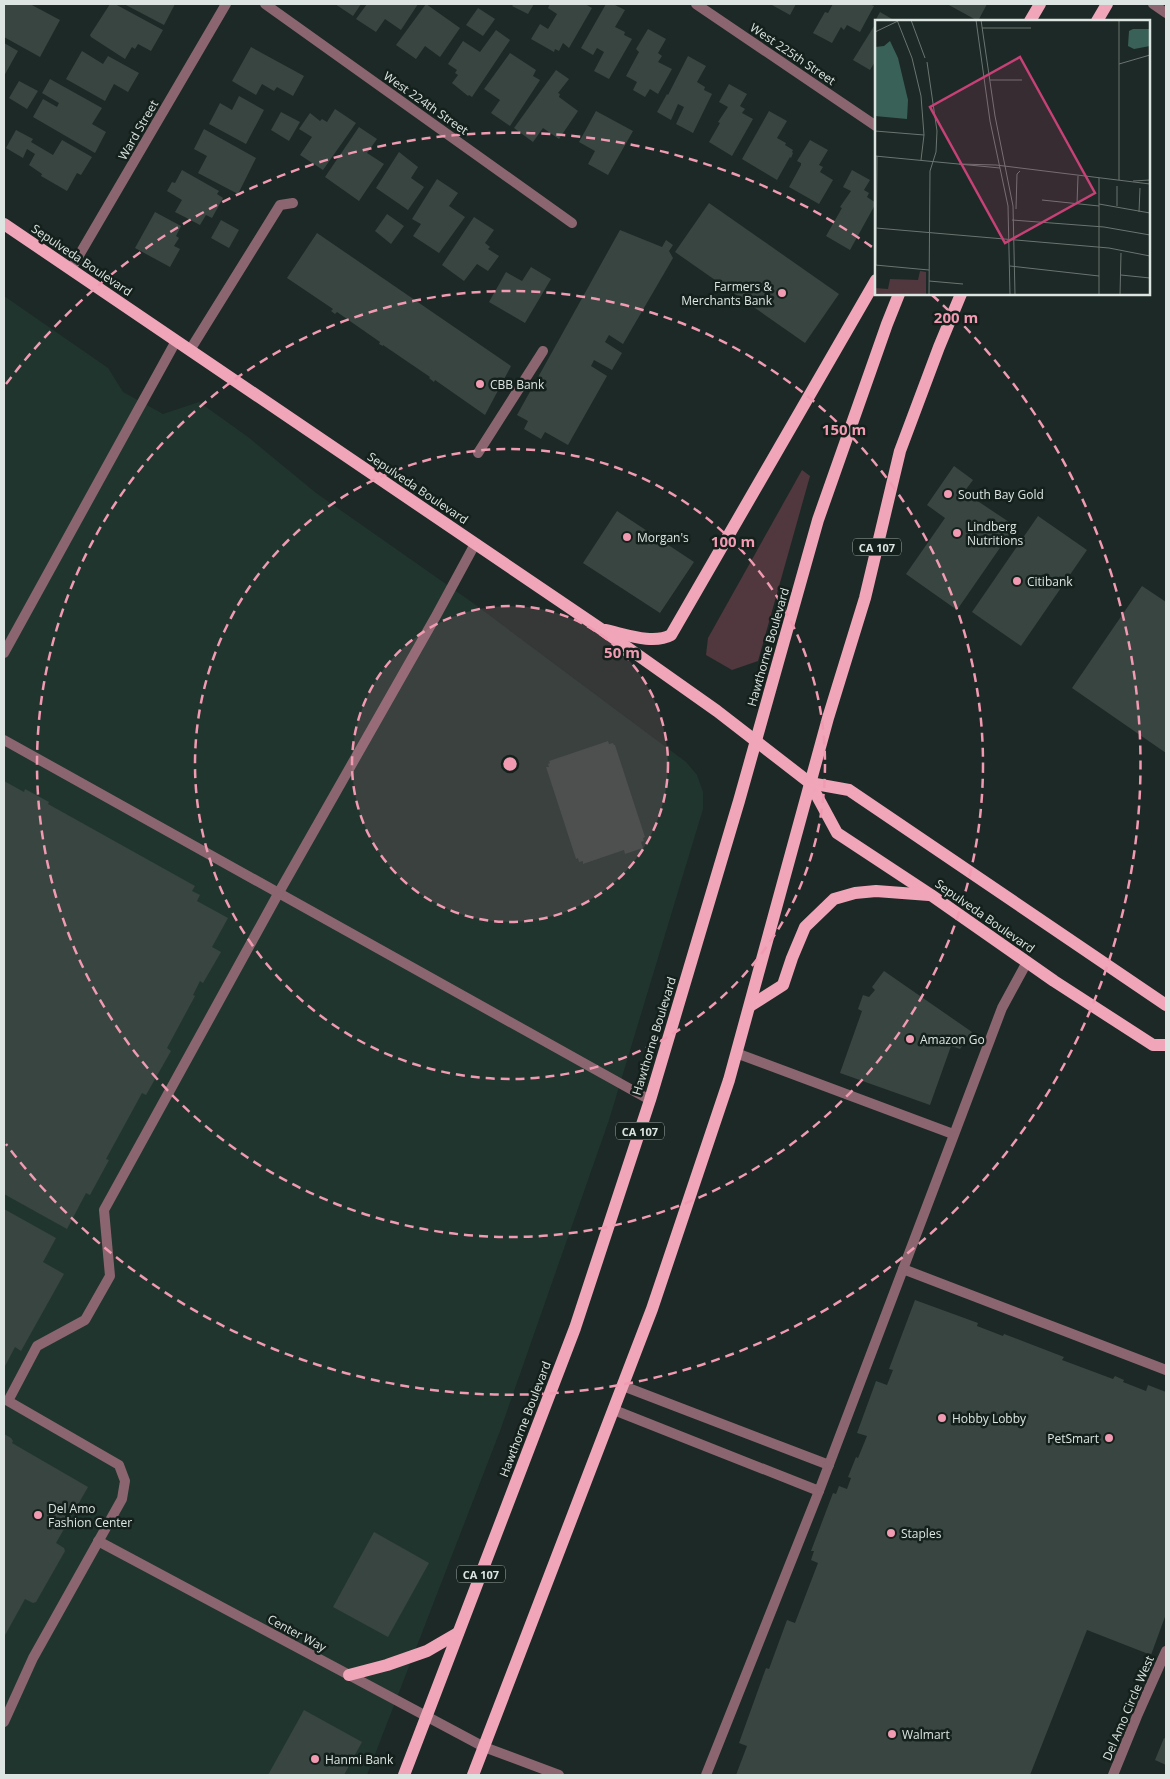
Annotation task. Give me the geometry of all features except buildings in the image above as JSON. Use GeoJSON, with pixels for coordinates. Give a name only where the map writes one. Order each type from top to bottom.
{"type":"FeatureCollection","features":[{"type":"Feature","properties":{"kind":"main road"},"geometry":{"type":"LineString","coordinates":[[1031,20],[1040,4]]}},
{"type":"Feature","properties":{"kind":"main road"},"geometry":{"type":"LineString","coordinates":[[1098,20],[1107,4]]}},
{"type":"Feature","properties":{"kind":"main road","name":"Sepulveda Boulevard"},"geometry":{"type":"LineString","coordinates":[[4,224],[601,629],[718,711],[810,783],[837,833],[1153,1045],[1166,1046]]}},
{"type":"Feature","properties":{"kind":"main road"},"geometry":{"type":"LineString","coordinates":[[601,629],[651,639],[664,638],[671,634],[875,282]]}},
{"type":"Feature","properties":{"kind":"main road","name":"Hawthorne Boulevard"},"geometry":{"type":"LineString","coordinates":[[404,1775],[575,1328],[650,1100],[818,520],[883,333],[899,295]]}},
{"type":"Feature","properties":{"kind":"main road","name":"CA 107"},"geometry":{"type":"LineString","coordinates":[[473,1775],[658,1291],[729,1080],[793,840],[865,598],[900,451],[960,295]]}},
{"type":"Feature","properties":{"kind":"main road","name":"Sepulveda Boulevard"},"geometry":{"type":"LineString","coordinates":[[810,783],[849,790],[1166,1005]]}},
{"type":"Feature","properties":{"kind":"main road"},"geometry":{"type":"LineString","coordinates":[[750,1006],[783,985],[805,927],[834,899],[855,893],[876,891],[931,896]]}},
{"type":"Feature","properties":{"kind":"main road"},"geometry":{"type":"LineString","coordinates":[[349,1675],[387,1665],[427,1651],[458,1633]]}},
{"type":"Feature","properties":{"kind":"street","name":"Ward Street"},"geometry":{"type":"LineString","coordinates":[[72,269],[226,4]]}},
{"type":"Feature","properties":{"kind":"street","name":"West 224th Street"},"geometry":{"type":"LineString","coordinates":[[265,4],[572,223]]}},
{"type":"Feature","properties":{"kind":"street","name":"West 225th Street"},"geometry":{"type":"LineString","coordinates":[[696,4],[875,125]]}},
{"type":"Feature","properties":{"kind":"street"},"geometry":{"type":"LineString","coordinates":[[1153,4],[1166,13]]}},
{"type":"Feature","properties":{"kind":"street"},"geometry":{"type":"LineString","coordinates":[[190,350],[280,205],[293,203]]}},
{"type":"Feature","properties":{"kind":"street"},"geometry":{"type":"LineString","coordinates":[[4,653],[176,341]]}},
{"type":"Feature","properties":{"kind":"street"},"geometry":{"type":"LineString","coordinates":[[478,453],[543,351]]}},
{"type":"Feature","properties":{"kind":"street"},"geometry":{"type":"LineString","coordinates":[[4,1722],[33,1658],[122,1499],[125,1481],[119,1465],[8,1401],[37,1346],[84,1320],[110,1276],[104,1210],[278,894],[475,544]]}},
{"type":"Feature","properties":{"kind":"street"},"geometry":{"type":"LineString","coordinates":[[4,740],[650,1100]]}},
{"type":"Feature","properties":{"kind":"street"},"geometry":{"type":"LineString","coordinates":[[706,1775],[819,1492],[1002,1008],[1027,962]]}},
{"type":"Feature","properties":{"kind":"street"},"geometry":{"type":"LineString","coordinates":[[736,1053],[953,1134]]}},
{"type":"Feature","properties":{"kind":"street"},"geometry":{"type":"LineString","coordinates":[[903,1269],[1166,1370]]}},
{"type":"Feature","properties":{"kind":"street"},"geometry":{"type":"LineString","coordinates":[[623,1386],[829,1465]]}},
{"type":"Feature","properties":{"kind":"street"},"geometry":{"type":"LineString","coordinates":[[614,1410],[819,1492]]}},
{"type":"Feature","properties":{"kind":"street","name":"Center Way"},"geometry":{"type":"LineString","coordinates":[[98,1541],[484,1747],[559,1775]]}},
{"type":"Feature","properties":{"kind":"street","name":"Del Amo Circle West"},"geometry":{"type":"LineString","coordinates":[[1113,1775],[1166,1650]]}},
{"type":"Feature","properties":{"kind":"shaded area","name":"Del Amo Fashion Center"},"geometry":{"type":"Polygon","coordinates":[[[4,296],[108,368],[123,392],[163,414],[199,402],[248,437],[316,493],[473,603],[686,762],[697,775],[703,792],[703,809],[609,1120],[500,1431],[367,1775],[4,1775],[4,296]]]}},
{"type":"Feature","properties":{"kind":"shaded area"},"geometry":{"type":"Polygon","coordinates":[[[802,470],[810,476],[758,661],[732,670],[706,655],[708,638],[802,470]]]}},
{"type":"Feature","properties":{"kind":"place","name":"Farmers & Merchants Bank"},"geometry":{"type":"Point","coordinates":[782,293]}},
{"type":"Feature","properties":{"kind":"place","name":"CBB Bank"},"geometry":{"type":"Point","coordinates":[480,384]}},
{"type":"Feature","properties":{"kind":"place","name":"South Bay Gold"},"geometry":{"type":"Point","coordinates":[948,494]}},
{"type":"Feature","properties":{"kind":"place","name":"Lindberg Nutritions"},"geometry":{"type":"Point","coordinates":[957,533]}},
{"type":"Feature","properties":{"kind":"place","name":"Morgan's"},"geometry":{"type":"Point","coordinates":[627,537]}},
{"type":"Feature","properties":{"kind":"place","name":"Citibank"},"geometry":{"type":"Point","coordinates":[1017,581]}},
{"type":"Feature","properties":{"kind":"place","name":"Amazon Go"},"geometry":{"type":"Point","coordinates":[910,1039]}},
{"type":"Feature","properties":{"kind":"place","name":"Hobby Lobby"},"geometry":{"type":"Point","coordinates":[942,1418]}},
{"type":"Feature","properties":{"kind":"place","name":"PetSmart"},"geometry":{"type":"Point","coordinates":[1109,1438]}},
{"type":"Feature","properties":{"kind":"place","name":"Del Amo Fashion Center"},"geometry":{"type":"Point","coordinates":[38,1515]}},
{"type":"Feature","properties":{"kind":"place","name":"Staples"},"geometry":{"type":"Point","coordinates":[891,1533]}},
{"type":"Feature","properties":{"kind":"place","name":"Walmart"},"geometry":{"type":"Point","coordinates":[892,1734]}},
{"type":"Feature","properties":{"kind":"place","name":"Hanmi Bank"},"geometry":{"type":"Point","coordinates":[315,1759]}}]}
